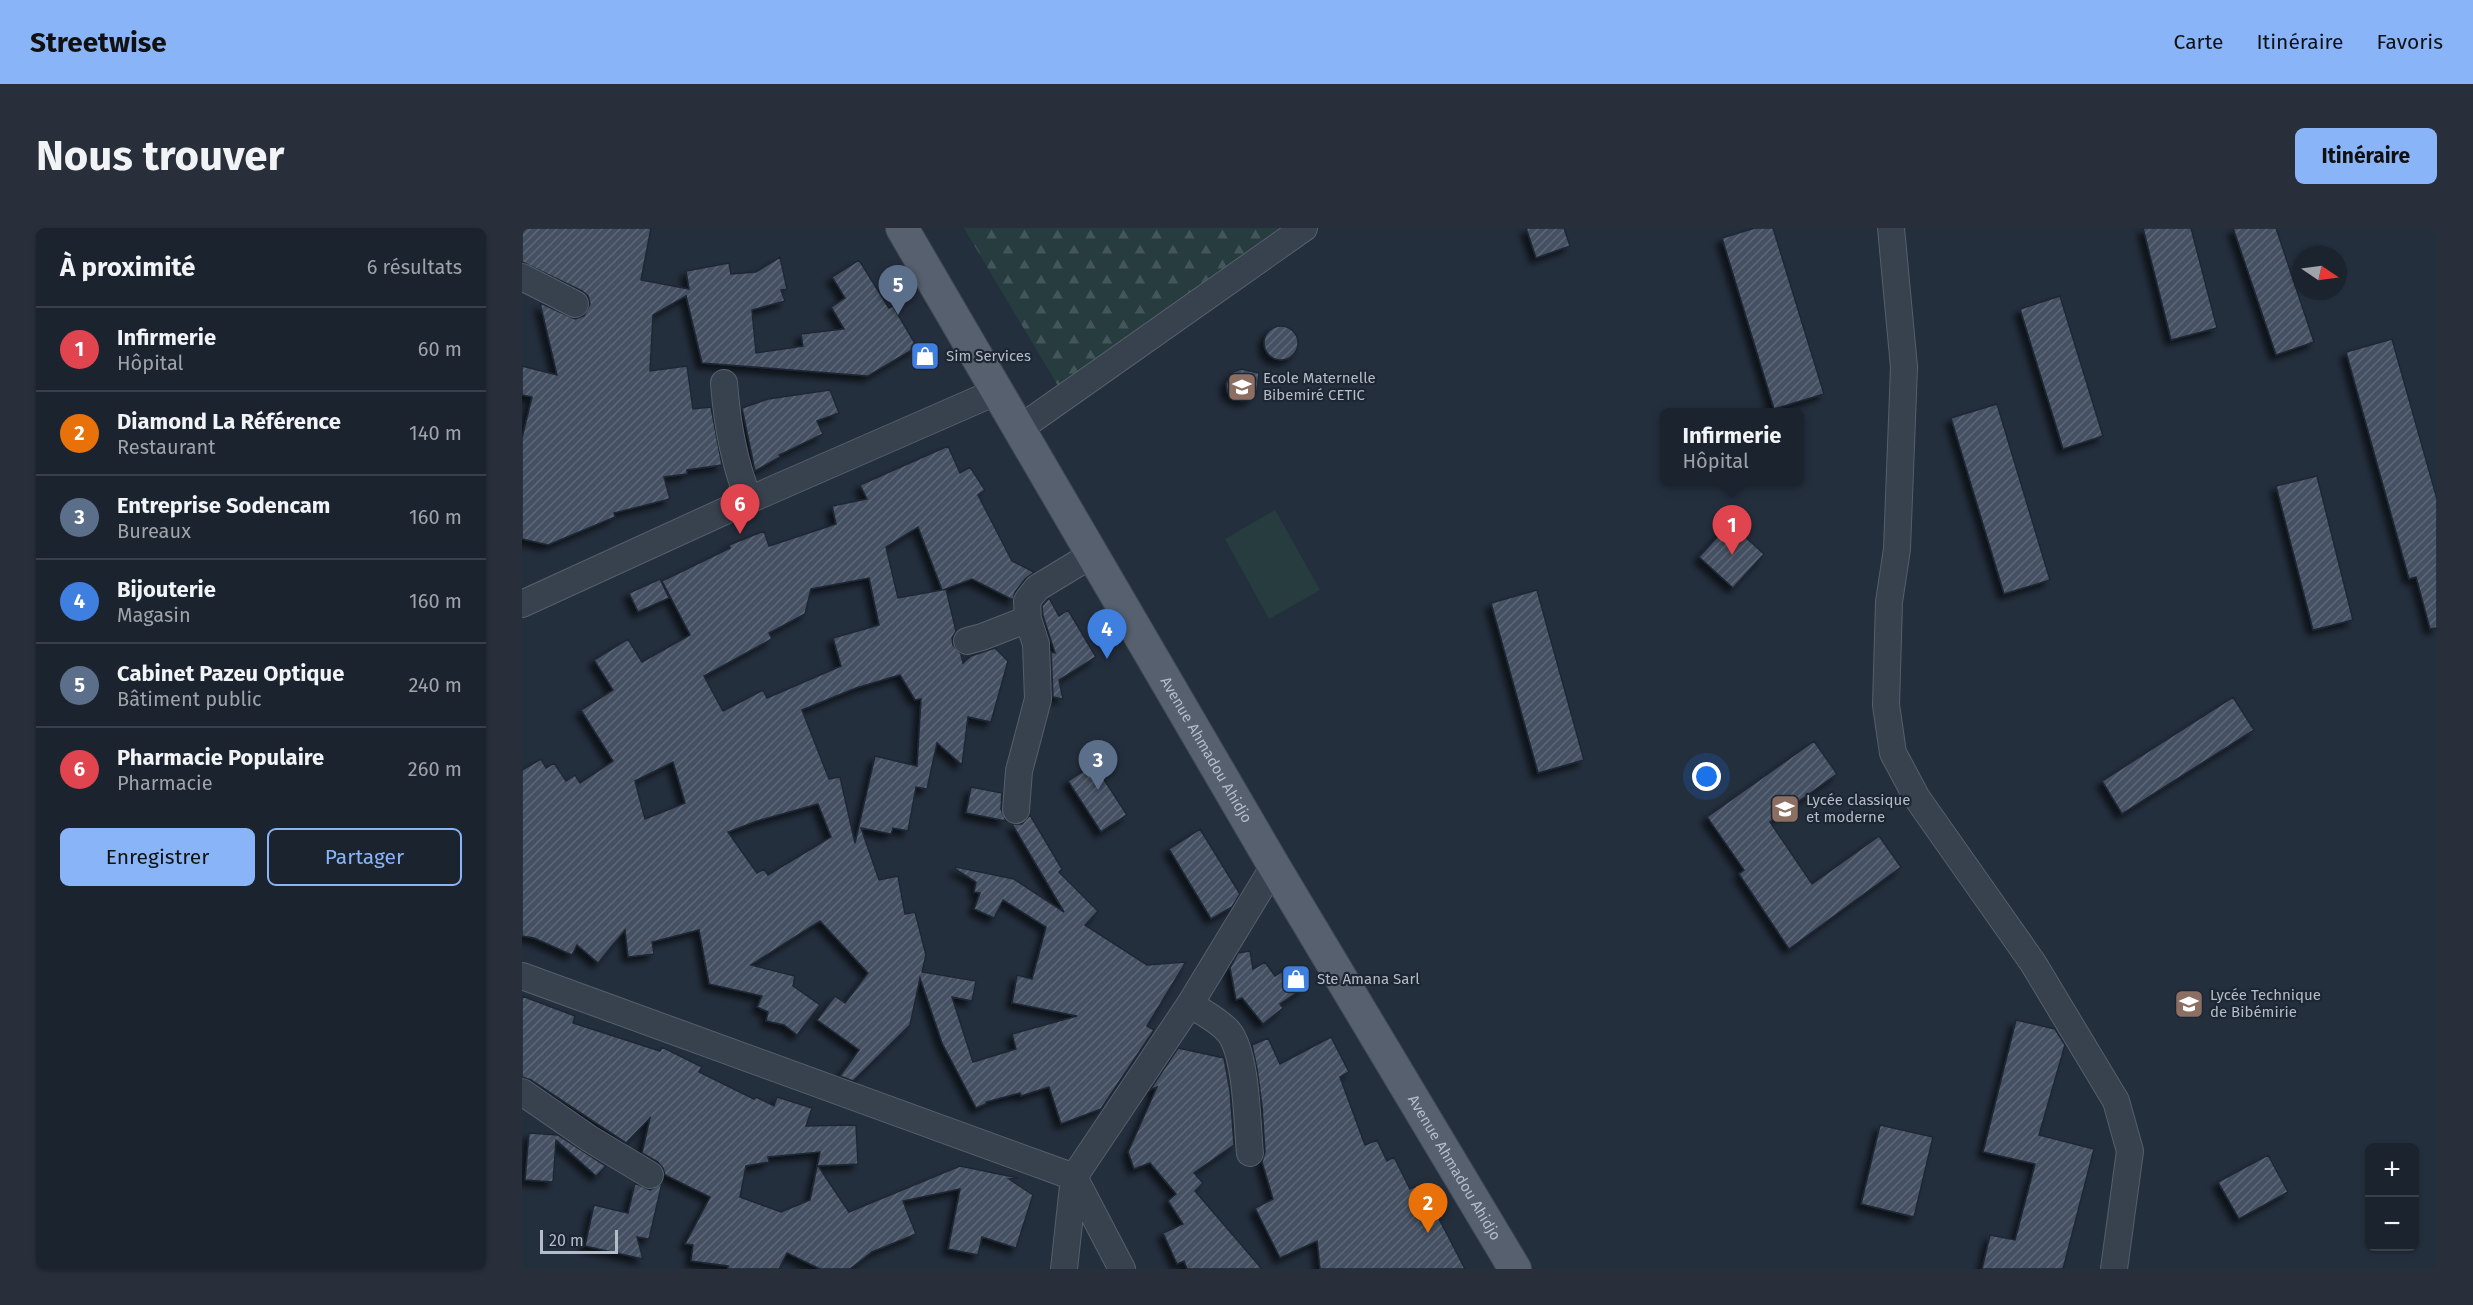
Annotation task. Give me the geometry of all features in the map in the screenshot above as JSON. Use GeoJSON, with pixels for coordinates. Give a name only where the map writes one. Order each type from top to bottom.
{"type":"FeatureCollection","features":[{"type":"Feature","properties":{"kind":"main road","name":"Avenue Ahmadou Ahidjo"},"geometry":{"type":"LineString","coordinates":[[902,228],[1274,866],[1515,1269]]}},
{"type":"Feature","properties":{"kind":"street"},"geometry":{"type":"LineString","coordinates":[[1019,429],[1304,228]]}},
{"type":"Feature","properties":{"kind":"street"},"geometry":{"type":"LineString","coordinates":[[1891,228],[1904,367],[1897,549],[1889,602],[1887,648],[1886,705],[1893,753],[1917,798],[2033,963],[2116,1101],[2130,1151],[2114,1269]]}},
{"type":"Feature","properties":{"kind":"street"},"geometry":{"type":"LineString","coordinates":[[522,277],[575,304]]}},
{"type":"Feature","properties":{"kind":"street"},"geometry":{"type":"LineString","coordinates":[[724,383],[730,433],[741,480],[749,500]]}},
{"type":"Feature","properties":{"kind":"street"},"geometry":{"type":"LineString","coordinates":[[522,604],[749,500],[998,391]]}},
{"type":"Feature","properties":{"kind":"street"},"geometry":{"type":"LineString","coordinates":[[1016,810],[1019,771],[1038,699],[1036,644],[1027,601],[1037,588],[1094,554]]}},
{"type":"Feature","properties":{"kind":"street"},"geometry":{"type":"LineString","coordinates":[[966,641],[1029,619]]}},
{"type":"Feature","properties":{"kind":"street"},"geometry":{"type":"LineString","coordinates":[[1064,1269],[1074,1178],[1190,1004],[1274,866]]}},
{"type":"Feature","properties":{"kind":"street"},"geometry":{"type":"LineString","coordinates":[[522,976],[1074,1178],[1122,1269]]}},
{"type":"Feature","properties":{"kind":"street"},"geometry":{"type":"LineString","coordinates":[[1190,1004],[1227,1030],[1237,1046],[1242,1070],[1250,1153]]}},
{"type":"Feature","properties":{"kind":"street"},"geometry":{"type":"LineString","coordinates":[[522,1092],[590,1139],[650,1175]]}},
{"type":"Feature","properties":{"kind":"green space"},"geometry":{"type":"Polygon","coordinates":[[[964,228],[1309,228],[1067,401],[964,228]]]}},
{"type":"Feature","properties":{"kind":"green space"},"geometry":{"type":"Polygon","coordinates":[[[1275,510],[1320,590],[1269,619],[1225,539],[1275,510]]]}},
{"type":"Feature","properties":{"kind":"building"},"geometry":{"type":"Polygon","coordinates":[[[522,228],[651,228],[641,280],[689,289],[686,271],[729,263],[731,274],[756,272],[780,257],[787,289],[781,290],[785,301],[752,310],[756,353],[803,346],[801,334],[844,329],[831,307],[845,298],[832,277],[859,260],[889,308],[893,306],[917,347],[868,376],[702,363],[686,296],[653,315],[650,371],[687,366],[693,409],[711,407],[722,465],[687,470],[687,474],[664,477],[670,499],[614,513],[615,517],[548,545],[522,539],[522,438],[532,397],[522,395],[522,366],[557,375],[540,303],[575,319],[584,316],[590,304],[588,296],[582,291],[522,262],[522,228]]]}},
{"type":"Feature","properties":{"kind":"building"},"geometry":{"type":"Polygon","coordinates":[[[1526,228],[1564,228],[1570,246],[1536,258],[1526,228]]]}},
{"type":"Feature","properties":{"kind":"building"},"geometry":{"type":"Polygon","coordinates":[[[1755,228],[1773,228],[1824,394],[1774,408],[1722,238],[1755,228]]]}},
{"type":"Feature","properties":{"kind":"building"},"geometry":{"type":"Polygon","coordinates":[[[2143,228],[2191,228],[2217,328],[2171,340],[2143,228]]]}},
{"type":"Feature","properties":{"kind":"building"},"geometry":{"type":"Polygon","coordinates":[[[2233,228],[2276,228],[2293,279],[2293,300],[2300,300],[2314,342],[2276,355],[2233,228]]]}},
{"type":"Feature","properties":{"kind":"building"},"geometry":{"type":"Polygon","coordinates":[[[2060,296],[2103,436],[2063,449],[2020,309],[2060,296]]]}},
{"type":"Feature","properties":{"kind":"building"},"geometry":{"type":"Polygon","coordinates":[[[1281,326],[1293,331],[1298,343],[1293,355],[1281,360],[1269,355],[1264,343],[1269,331],[1281,326]]]}},
{"type":"Feature","properties":{"kind":"building"},"geometry":{"type":"Polygon","coordinates":[[[2392,339],[2437,499],[2437,628],[2430,629],[2416,577],[2409,579],[2346,352],[2392,339]]]}},
{"type":"Feature","properties":{"kind":"building","name":"Ecole Maternelle Bibemiré CETIC"},"geometry":{"type":"Polygon","coordinates":[[[1241,369],[1259,373],[1257,391],[1252,398],[1242,401],[1233,398],[1227,392],[1226,383],[1233,372],[1241,369]]]}},
{"type":"Feature","properties":{"kind":"building"},"geometry":{"type":"Polygon","coordinates":[[[830,390],[839,413],[817,421],[823,434],[779,455],[780,457],[755,471],[742,408],[768,399],[830,390]]]}},
{"type":"Feature","properties":{"kind":"building"},"geometry":{"type":"Polygon","coordinates":[[[1997,404],[2050,580],[2004,594],[1951,418],[1997,404]]]}},
{"type":"Feature","properties":{"kind":"building"},"geometry":{"type":"Polygon","coordinates":[[[948,446],[960,473],[970,467],[985,490],[978,495],[1012,561],[1034,572],[1015,592],[1013,600],[972,579],[943,590],[946,589],[956,631],[952,638],[953,645],[961,654],[963,663],[971,656],[995,648],[1008,661],[991,722],[968,717],[962,765],[937,743],[927,789],[916,787],[908,831],[893,828],[891,834],[861,828],[879,880],[898,876],[905,914],[915,912],[926,955],[922,972],[976,981],[972,1001],[952,997],[973,1062],[1016,1049],[1012,1034],[1077,1016],[1012,1003],[1017,975],[1032,979],[1046,927],[1003,900],[994,918],[974,909],[980,893],[974,892],[976,882],[955,869],[956,867],[1014,879],[1064,912],[1012,824],[1022,824],[1030,815],[1062,869],[1059,872],[1098,911],[1085,925],[1147,965],[1186,962],[1147,1026],[1154,1030],[1101,1109],[1061,1124],[1049,1087],[1021,1096],[1020,1093],[986,1102],[976,1108],[942,1043],[920,978],[910,1025],[853,1081],[840,1076],[859,1050],[817,1020],[835,996],[845,1003],[868,973],[820,921],[751,965],[795,976],[793,986],[820,1005],[797,1035],[784,1025],[766,1021],[768,1012],[757,1007],[762,996],[709,984],[699,930],[652,942],[654,954],[628,957],[625,930],[598,963],[577,945],[572,955],[534,938],[522,936],[522,770],[541,759],[546,768],[554,763],[566,781],[575,775],[580,783],[613,761],[581,710],[613,690],[594,660],[628,639],[642,662],[690,635],[662,581],[730,548],[729,545],[764,531],[769,546],[836,524],[832,506],[867,499],[860,485],[948,446]],[[918,527],[886,547],[898,598],[942,590],[918,527]],[[869,578],[811,589],[805,614],[769,633],[772,639],[704,676],[723,711],[763,690],[767,698],[841,666],[833,638],[879,625],[869,578]],[[900,675],[856,688],[802,710],[829,779],[840,777],[855,843],[875,756],[917,766],[921,699],[915,700],[900,675]],[[673,762],[635,781],[645,819],[685,803],[673,762]],[[818,804],[757,821],[728,832],[757,873],[764,869],[768,875],[831,837],[818,804]]]}},
{"type":"Feature","properties":{"kind":"building"},"geometry":{"type":"Polygon","coordinates":[[[2317,476],[2353,620],[2313,630],[2276,486],[2317,476]]]}},
{"type":"Feature","properties":{"kind":"building"},"geometry":{"type":"Polygon","coordinates":[[[1730,523],[1764,554],[1733,588],[1699,557],[1730,523]]]}},
{"type":"Feature","properties":{"kind":"building"},"geometry":{"type":"Polygon","coordinates":[[[660,579],[669,598],[638,612],[629,593],[660,579]]]}},
{"type":"Feature","properties":{"kind":"building"},"geometry":{"type":"Polygon","coordinates":[[[1537,590],[1584,760],[1538,773],[1491,603],[1537,590]]]}},
{"type":"Feature","properties":{"kind":"building"},"geometry":{"type":"Polygon","coordinates":[[[1049,598],[1059,616],[1068,610],[1096,657],[1059,680],[1063,699],[1053,697],[1051,652],[1055,653],[1042,606],[1049,598]]]}},
{"type":"Feature","properties":{"kind":"building"},"geometry":{"type":"Polygon","coordinates":[[[2233,697],[2254,730],[2122,814],[2102,781],[2233,697]]]}},
{"type":"Feature","properties":{"kind":"building"},"geometry":{"type":"Polygon","coordinates":[[[1814,741],[1837,774],[1770,822],[1812,884],[1879,836],[1901,867],[1789,949],[1739,874],[1744,870],[1707,817],[1814,741]]]}},
{"type":"Feature","properties":{"kind":"building"},"geometry":{"type":"Polygon","coordinates":[[[1094,764],[1127,815],[1101,832],[1068,781],[1094,764]]]}},
{"type":"Feature","properties":{"kind":"building"},"geometry":{"type":"Polygon","coordinates":[[[971,787],[1002,793],[1001,809],[1006,821],[966,813],[971,787]]]}},
{"type":"Feature","properties":{"kind":"building"},"geometry":{"type":"Polygon","coordinates":[[[1200,829],[1240,894],[1232,907],[1211,919],[1169,849],[1200,829]]]}},
{"type":"Feature","properties":{"kind":"building"},"geometry":{"type":"Polygon","coordinates":[[[1250,951],[1253,969],[1265,962],[1275,976],[1291,966],[1305,987],[1280,1004],[1283,1008],[1263,1024],[1242,998],[1236,1000],[1230,968],[1238,953],[1250,951]]]}},
{"type":"Feature","properties":{"kind":"building"},"geometry":{"type":"Polygon","coordinates":[[[522,996],[575,1016],[573,1023],[660,1051],[662,1047],[702,1067],[699,1072],[754,1099],[756,1097],[774,1106],[777,1097],[812,1108],[806,1126],[856,1125],[858,1164],[818,1166],[849,1212],[960,1166],[1018,1178],[1009,1179],[1033,1195],[1016,1248],[982,1237],[978,1255],[948,1249],[960,1189],[903,1201],[916,1234],[872,1252],[850,1269],[820,1269],[787,1253],[779,1269],[728,1269],[728,1266],[691,1261],[693,1245],[685,1244],[710,1197],[665,1175],[658,1162],[642,1153],[650,1118],[626,1143],[531,1080],[522,1077],[522,996]],[[820,1152],[768,1157],[769,1162],[746,1166],[740,1197],[781,1212],[810,1200],[820,1152]]]}},
{"type":"Feature","properties":{"kind":"building"},"geometry":{"type":"Polygon","coordinates":[[[2016,1020],[2055,1029],[2065,1045],[2039,1135],[2094,1149],[2063,1269],[1982,1269],[1990,1235],[2015,1240],[2035,1164],[1983,1152],[2016,1020]]]}},
{"type":"Feature","properties":{"kind":"building"},"geometry":{"type":"Polygon","coordinates":[[[1331,1037],[1349,1072],[1340,1077],[1365,1145],[1377,1140],[1387,1161],[1394,1157],[1410,1189],[1421,1184],[1465,1269],[1320,1269],[1317,1241],[1280,1258],[1255,1208],[1273,1199],[1262,1162],[1265,1152],[1262,1106],[1252,1045],[1268,1038],[1280,1064],[1331,1037]]]}},
{"type":"Feature","properties":{"kind":"building"},"geometry":{"type":"Polygon","coordinates":[[[1178,1048],[1224,1058],[1230,1091],[1234,1145],[1194,1173],[1203,1183],[1195,1191],[1262,1269],[1187,1269],[1184,1261],[1177,1264],[1163,1233],[1183,1224],[1168,1201],[1176,1194],[1150,1163],[1134,1169],[1128,1152],[1157,1087],[1150,1090],[1178,1048]]]}},
{"type":"Feature","properties":{"kind":"building"},"geometry":{"type":"Polygon","coordinates":[[[1880,1125],[1933,1137],[1914,1217],[1861,1204],[1880,1125]]]}},
{"type":"Feature","properties":{"kind":"building"},"geometry":{"type":"Polygon","coordinates":[[[529,1133],[558,1135],[606,1166],[596,1176],[556,1140],[553,1182],[525,1180],[529,1133]]]}},
{"type":"Feature","properties":{"kind":"building"},"geometry":{"type":"Polygon","coordinates":[[[2268,1155],[2288,1192],[2239,1219],[2218,1182],[2268,1155]]]}},
{"type":"Feature","properties":{"kind":"building"},"geometry":{"type":"Polygon","coordinates":[[[635,1183],[650,1190],[662,1183],[649,1239],[637,1237],[643,1259],[585,1246],[594,1205],[628,1213],[635,1183]]]}},
{"type":"Feature","properties":{"kind":"place","name":"Cabinet Pazeu Optique"},"geometry":{"type":"Point","coordinates":[898,315]}},
{"type":"Feature","properties":{"kind":"place","name":"Sim Services"},"geometry":{"type":"Point","coordinates":[925,356]}},
{"type":"Feature","properties":{"kind":"place","name":"Ecole Maternelle Bibemiré CETIC"},"geometry":{"type":"Point","coordinates":[1242,387]}},
{"type":"Feature","properties":{"kind":"place","name":"Pharmacie Populaire"},"geometry":{"type":"Point","coordinates":[740,534]}},
{"type":"Feature","properties":{"kind":"place","name":"Infirmerie"},"geometry":{"type":"Point","coordinates":[1732,555]}},
{"type":"Feature","properties":{"kind":"place","name":"Bijouterie"},"geometry":{"type":"Point","coordinates":[1107,659]}},
{"type":"Feature","properties":{"kind":"place","name":"Entreprise Sodencam"},"geometry":{"type":"Point","coordinates":[1098,790]}},
{"type":"Feature","properties":{"kind":"place","name":"Lycée classique et moderne"},"geometry":{"type":"Point","coordinates":[1785,809]}},
{"type":"Feature","properties":{"kind":"place","name":"Ste Amana Sarl"},"geometry":{"type":"Point","coordinates":[1296,979]}},
{"type":"Feature","properties":{"kind":"place","name":"Lycée Technique de Bibémirie"},"geometry":{"type":"Point","coordinates":[2189,1004]}},
{"type":"Feature","properties":{"kind":"place","name":"Diamond La Référence"},"geometry":{"type":"Point","coordinates":[1428,1233]}}]}
